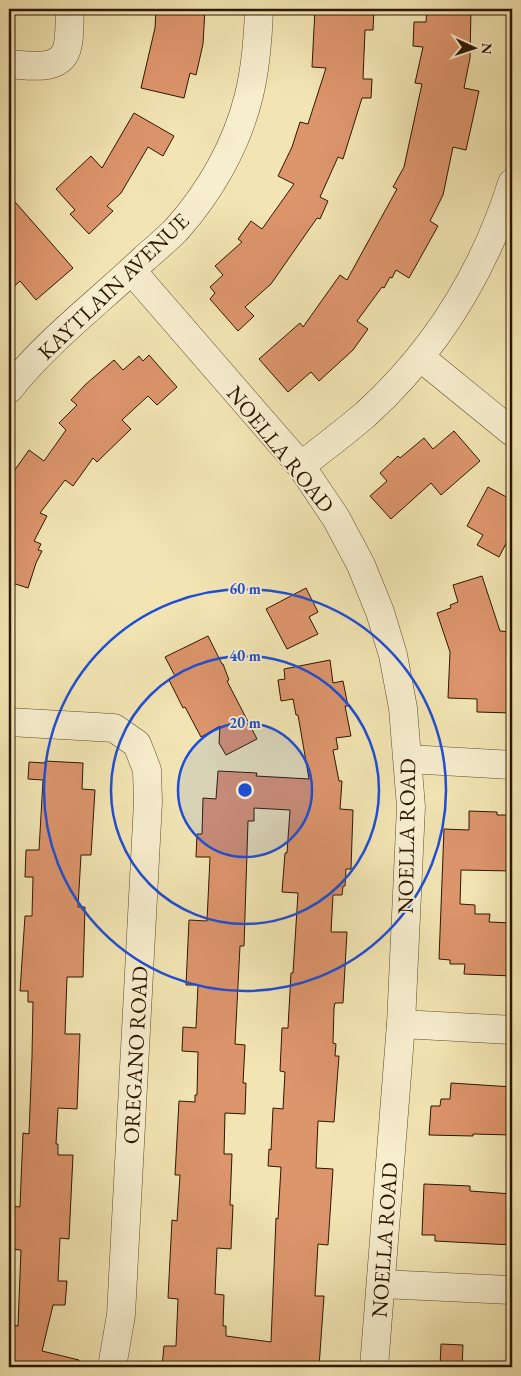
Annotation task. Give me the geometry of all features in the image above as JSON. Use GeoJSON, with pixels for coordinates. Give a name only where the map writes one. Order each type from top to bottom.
{"type":"FeatureCollection","features":[{"type":"Feature","properties":{"kind":"street"},"geometry":{"type":"LineString","coordinates":[[9,64],[43,66],[54,62],[64,55],[68,40],[70,9]]}},
{"type":"Feature","properties":{"kind":"street","name":"KAYTLAIN AVENUE"},"geometry":{"type":"LineString","coordinates":[[12,377],[176,230],[199,201],[224,161],[236,136],[249,95],[257,53],[259,9]]}},
{"type":"Feature","properties":{"kind":"street"},"geometry":{"type":"LineString","coordinates":[[301,466],[365,414],[403,377],[420,357],[453,312],[507,219],[512,183]]}},
{"type":"Feature","properties":{"kind":"street","name":"NOELLA ROAD"},"geometry":{"type":"LineString","coordinates":[[132,271],[301,466],[336,518],[361,565],[380,612],[393,655],[404,708],[411,807],[401,1024],[374,1367]]}},
{"type":"Feature","properties":{"kind":"street"},"geometry":{"type":"LineString","coordinates":[[420,357],[512,432]]}},
{"type":"Feature","properties":{"kind":"street","name":"OREGANO ROAD"},"geometry":{"type":"LineString","coordinates":[[9,722],[114,728],[137,744],[147,770],[148,802],[121,1315],[116,1354],[112,1367]]}},
{"type":"Feature","properties":{"kind":"street"},"geometry":{"type":"LineString","coordinates":[[408,759],[512,765]]}},
{"type":"Feature","properties":{"kind":"street"},"geometry":{"type":"LineString","coordinates":[[401,1024],[512,1030]]}},
{"type":"Feature","properties":{"kind":"street"},"geometry":{"type":"LineString","coordinates":[[382,1284],[512,1290]]}},
{"type":"Feature","properties":{"kind":"building"},"geometry":{"type":"Polygon","coordinates":[[[156,9],[205,9],[203,44],[196,75],[190,73],[184,98],[141,88],[155,28],[156,9]]]}},
{"type":"Feature","properties":{"kind":"building"},"geometry":{"type":"Polygon","coordinates":[[[315,9],[374,9],[373,30],[365,30],[363,79],[372,79],[371,98],[362,98],[343,159],[338,157],[320,197],[328,201],[320,219],[317,218],[271,284],[245,307],[254,316],[238,331],[210,299],[215,293],[210,287],[223,275],[215,266],[242,242],[238,239],[251,221],[262,229],[294,184],[278,176],[292,147],[300,122],[308,124],[326,68],[312,67],[315,9]]]}},
{"type":"Feature","properties":{"kind":"building"},"geometry":{"type":"Polygon","coordinates":[[[427,9],[471,9],[470,58],[464,88],[479,91],[466,150],[453,147],[443,195],[430,221],[438,226],[409,278],[396,270],[392,278],[390,277],[384,288],[382,287],[357,321],[368,329],[353,350],[319,381],[311,372],[288,392],[259,359],[300,323],[303,327],[340,275],[347,280],[397,189],[393,187],[404,167],[422,84],[415,83],[423,47],[413,46],[414,22],[426,22],[427,9]]]}},
{"type":"Feature","properties":{"kind":"building"},"geometry":{"type":"Polygon","coordinates":[[[134,113],[174,136],[163,156],[148,147],[121,193],[107,206],[113,211],[89,234],[70,214],[75,210],[56,189],[91,156],[102,168],[134,113]]]}},
{"type":"Feature","properties":{"kind":"building"},"geometry":{"type":"Polygon","coordinates":[[[9,195],[73,268],[36,300],[20,281],[9,291],[9,195]]]}},
{"type":"Feature","properties":{"kind":"building"},"geometry":{"type":"Polygon","coordinates":[[[149,355],[177,387],[157,405],[148,396],[122,420],[131,429],[97,462],[93,458],[73,486],[65,480],[40,513],[47,516],[34,541],[41,544],[38,550],[42,551],[28,588],[9,582],[9,478],[29,450],[44,461],[66,430],[59,423],[77,405],[71,400],[86,384],[114,360],[123,370],[139,356],[143,361],[149,355]]]}},
{"type":"Feature","properties":{"kind":"building"},"geometry":{"type":"Polygon","coordinates":[[[454,431],[480,461],[441,495],[431,483],[391,519],[370,496],[387,481],[380,473],[398,456],[400,458],[424,438],[433,449],[454,431]]]}},
{"type":"Feature","properties":{"kind":"building"},"geometry":{"type":"Polygon","coordinates":[[[488,487],[512,500],[512,532],[499,557],[477,545],[483,535],[467,526],[488,487]]]}},
{"type":"Feature","properties":{"kind":"building"},"geometry":{"type":"Polygon","coordinates":[[[482,576],[500,631],[512,632],[512,713],[477,712],[477,699],[448,698],[450,652],[437,613],[451,608],[450,605],[458,602],[453,585],[482,576]]]}},
{"type":"Feature","properties":{"kind":"building"},"geometry":{"type":"Polygon","coordinates":[[[306,588],[318,612],[309,617],[318,634],[287,649],[266,609],[306,588]]]}},
{"type":"Feature","properties":{"kind":"building"},"geometry":{"type":"Polygon","coordinates":[[[208,636],[223,664],[229,680],[227,681],[257,739],[226,755],[219,743],[220,726],[201,737],[169,680],[175,676],[165,657],[208,636]]]}},
{"type":"Feature","properties":{"kind":"building"},"geometry":{"type":"Polygon","coordinates":[[[330,660],[333,683],[343,681],[348,706],[345,706],[351,736],[336,738],[338,749],[333,750],[339,781],[342,781],[340,809],[353,810],[351,869],[346,869],[345,886],[343,886],[342,895],[333,895],[331,932],[347,932],[343,1003],[335,1003],[334,1008],[333,1043],[336,1044],[335,1056],[339,1056],[334,1122],[318,1121],[316,1168],[333,1169],[328,1245],[318,1244],[315,1296],[324,1296],[319,1367],[162,1367],[164,1346],[176,1346],[178,1299],[168,1298],[172,1220],[177,1221],[180,1175],[175,1175],[179,1101],[195,1102],[195,1095],[197,1095],[198,1052],[182,1051],[183,1027],[196,1028],[198,985],[186,985],[189,920],[207,921],[210,857],[196,857],[197,834],[202,834],[203,798],[216,799],[218,771],[257,773],[256,776],[309,779],[298,715],[296,715],[293,699],[281,701],[278,680],[285,679],[284,669],[330,660]],[[254,808],[254,821],[248,821],[244,946],[240,946],[235,1044],[245,1045],[243,1083],[246,1083],[245,1114],[225,1113],[224,1154],[232,1154],[230,1205],[233,1205],[231,1249],[217,1248],[215,1294],[224,1295],[223,1326],[226,1326],[226,1336],[271,1342],[276,1218],[278,1219],[281,1167],[268,1166],[269,1149],[271,1150],[273,1108],[283,1109],[285,1072],[280,1071],[282,1028],[288,1028],[298,893],[282,892],[290,810],[254,808]]]}},
{"type":"Feature","properties":{"kind":"building"},"geometry":{"type":"Polygon","coordinates":[[[45,761],[83,763],[82,789],[95,790],[91,855],[81,855],[78,907],[85,907],[83,977],[67,977],[65,1034],[80,1034],[77,1109],[58,1108],[56,1144],[58,1144],[58,1155],[73,1155],[69,1239],[60,1238],[58,1281],[67,1281],[65,1305],[53,1305],[42,1351],[79,1360],[79,1367],[9,1367],[9,1324],[18,1326],[21,1250],[10,1249],[11,1206],[20,1207],[23,1133],[29,1134],[32,1056],[33,1002],[28,1002],[28,991],[20,991],[25,916],[32,916],[33,877],[25,877],[26,850],[39,850],[43,780],[28,779],[29,762],[45,763],[45,761]]]}},
{"type":"Feature","properties":{"kind":"building"},"geometry":{"type":"Polygon","coordinates":[[[469,811],[497,812],[497,815],[512,815],[512,871],[461,870],[460,904],[475,905],[475,914],[490,914],[489,922],[512,923],[512,976],[464,974],[465,964],[450,964],[450,960],[439,959],[444,829],[469,830],[469,811]]]}},
{"type":"Feature","properties":{"kind":"building"},"geometry":{"type":"Polygon","coordinates":[[[451,1083],[512,1087],[512,1135],[429,1135],[431,1106],[440,1106],[441,1099],[450,1099],[451,1083]]]}},
{"type":"Feature","properties":{"kind":"building"},"geometry":{"type":"Polygon","coordinates":[[[424,1184],[470,1186],[470,1191],[512,1194],[512,1245],[435,1241],[435,1235],[422,1235],[424,1184]]]}},
{"type":"Feature","properties":{"kind":"building"},"geometry":{"type":"Polygon","coordinates":[[[441,1344],[463,1345],[462,1367],[440,1367],[441,1344]]]}}]}
